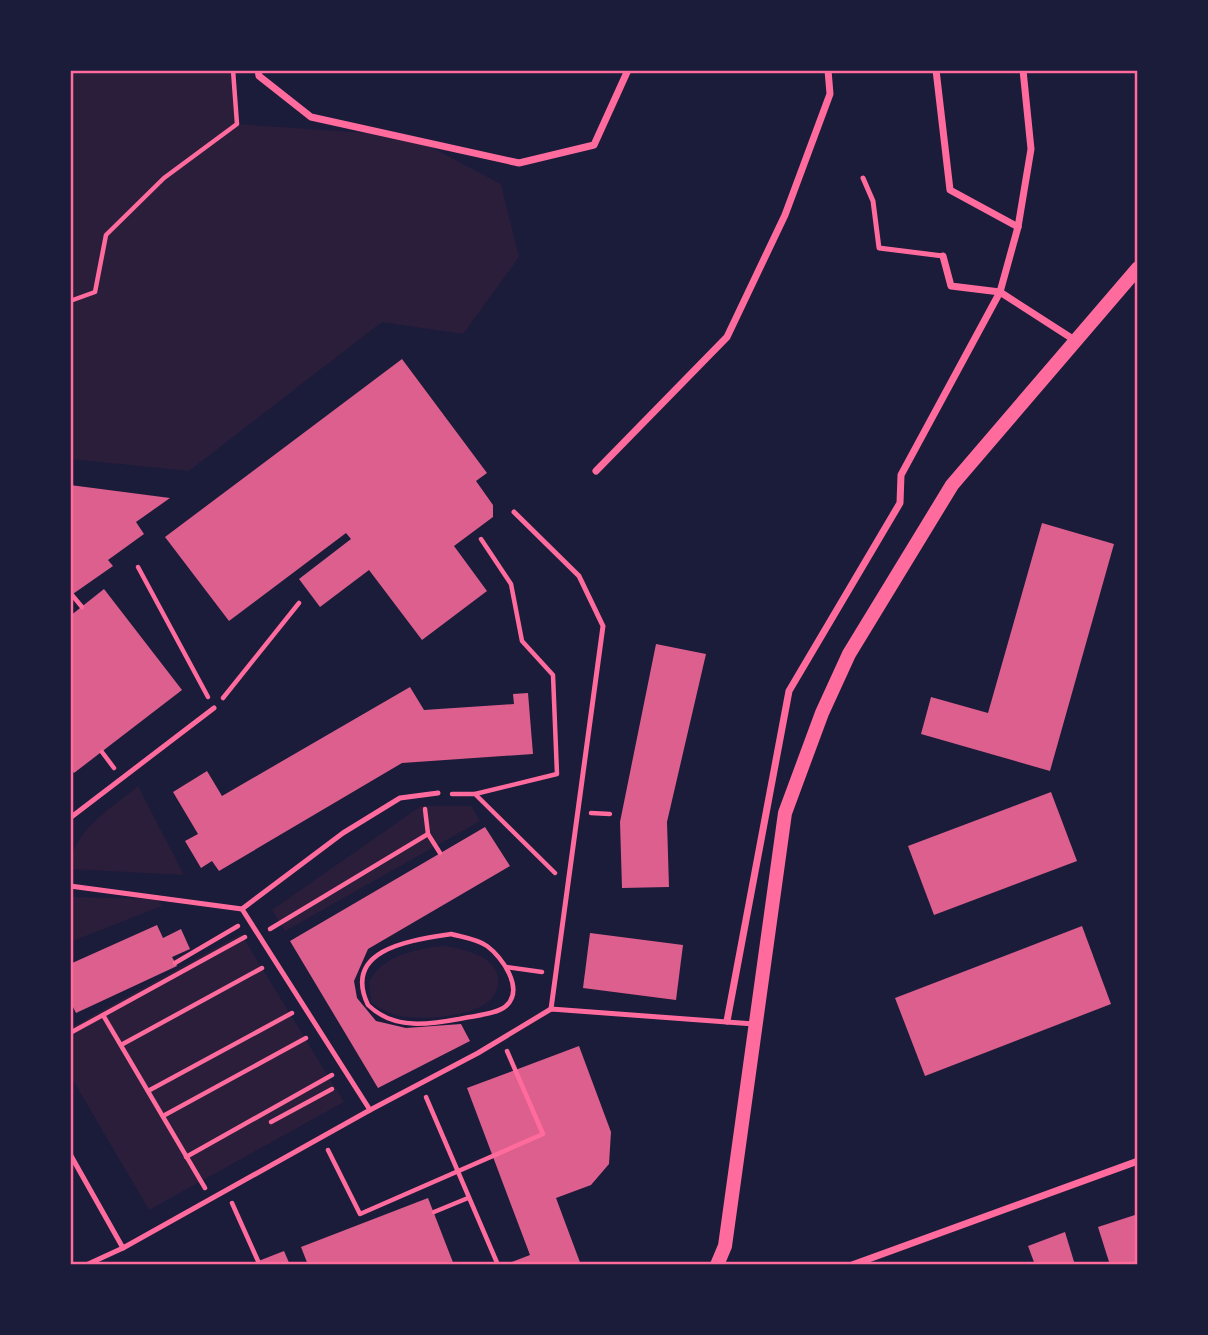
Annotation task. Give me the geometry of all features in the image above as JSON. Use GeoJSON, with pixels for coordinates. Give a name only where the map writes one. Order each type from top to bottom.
{"type":"FeatureCollection","features":[{"type":"Feature","properties":{"kind":"main road"},"geometry":{"type":"LineString","coordinates":[[717,1265],[724,1246],[758,1025],[785,813],[821,713],[849,653],[952,485],[1138,268]]}},
{"type":"Feature","properties":{"kind":"street"},"geometry":{"type":"LineString","coordinates":[[258,70],[259,76],[311,117],[519,163],[594,145],[628,70]]}},
{"type":"Feature","properties":{"kind":"street"},"geometry":{"type":"LineString","coordinates":[[596,471],[727,337],[785,215],[830,94],[828,70]]}},
{"type":"Feature","properties":{"kind":"street"},"geometry":{"type":"LineString","coordinates":[[936,70],[950,190],[1018,228]]}},
{"type":"Feature","properties":{"kind":"street"},"geometry":{"type":"LineString","coordinates":[[727,1021],[789,691],[900,503],[901,475],[1000,292],[1018,228],[1031,149],[1023,70]]}},
{"type":"Feature","properties":{"kind":"street"},"geometry":{"type":"LineString","coordinates":[[943,256],[951,286],[1000,292],[1076,341]]}},
{"type":"Feature","properties":{"kind":"street"},"geometry":{"type":"LineString","coordinates":[[852,1265],[1138,1161]]}},
{"type":"Feature","properties":{"kind":"lane"},"geometry":{"type":"LineString","coordinates":[[863,178],[873,201],[879,248],[943,256]]}},
{"type":"Feature","properties":{"kind":"lane"},"geometry":{"type":"LineString","coordinates":[[514,512],[579,576],[603,626],[551,1009]]}},
{"type":"Feature","properties":{"kind":"lane"},"geometry":{"type":"LineString","coordinates":[[70,818],[214,708]]}},
{"type":"Feature","properties":{"kind":"lane"},"geometry":{"type":"LineString","coordinates":[[70,886],[242,909],[366,819],[400,798],[438,793]]}},
{"type":"Feature","properties":{"kind":"lane"},"geometry":{"type":"LineString","coordinates":[[242,909],[370,1110]]}},
{"type":"Feature","properties":{"kind":"lane"},"geometry":{"type":"LineString","coordinates":[[86,1265],[123,1248],[502,1039],[551,1009],[758,1025]]}},
{"type":"Feature","properties":{"kind":"lane"},"geometry":{"type":"LineString","coordinates":[[70,1154],[123,1248]]}},
{"type":"Feature","properties":{"kind":"path"},"geometry":{"type":"LineString","coordinates":[[70,300],[95,292],[107,235],[164,178],[237,124],[233,70]]}},
{"type":"Feature","properties":{"kind":"path"},"geometry":{"type":"LineString","coordinates":[[438,793],[475,794],[557,774],[553,675],[522,641],[511,584],[481,539]]}},
{"type":"Feature","properties":{"kind":"path"},"geometry":{"type":"LineString","coordinates":[[138,567],[214,708],[299,603]]}},
{"type":"Feature","properties":{"kind":"path"},"geometry":{"type":"LineString","coordinates":[[72,595],[82,607]]}},
{"type":"Feature","properties":{"kind":"path"},"geometry":{"type":"LineString","coordinates":[[475,794],[566,884]]}},
{"type":"Feature","properties":{"kind":"path"},"geometry":{"type":"LineString","coordinates":[[424,795],[428,834],[440,853]]}},
{"type":"Feature","properties":{"kind":"path"},"geometry":{"type":"LineString","coordinates":[[70,1032],[258,933],[428,834]]}},
{"type":"Feature","properties":{"kind":"path"},"geometry":{"type":"LineString","coordinates":[[175,963],[249,919]]}},
{"type":"Feature","properties":{"kind":"path"},"geometry":{"type":"LineString","coordinates":[[451,934],[486,945],[505,967],[511,979],[513,996],[500,1009],[436,1024],[404,1023],[376,1013],[364,996],[365,971],[374,958],[389,946],[423,937],[451,934]]}},
{"type":"Feature","properties":{"kind":"path"},"geometry":{"type":"LineString","coordinates":[[121,1045],[275,961]]}},
{"type":"Feature","properties":{"kind":"path"},"geometry":{"type":"LineString","coordinates":[[505,967],[555,974]]}},
{"type":"Feature","properties":{"kind":"path"},"geometry":{"type":"LineString","coordinates":[[357,998],[364,996]]}},
{"type":"Feature","properties":{"kind":"path"},"geometry":{"type":"LineString","coordinates":[[148,1091],[304,1007]]}},
{"type":"Feature","properties":{"kind":"path"},"geometry":{"type":"LineString","coordinates":[[103,1015],[211,1198]]}},
{"type":"Feature","properties":{"kind":"path"},"geometry":{"type":"LineString","coordinates":[[163,1116],[320,1030]]}},
{"type":"Feature","properties":{"kind":"path"},"geometry":{"type":"LineString","coordinates":[[322,1137],[360,1214],[543,1135],[502,1039]]}},
{"type":"Feature","properties":{"kind":"path"},"geometry":{"type":"LineString","coordinates":[[186,1157],[344,1068]]}},
{"type":"Feature","properties":{"kind":"path"},"geometry":{"type":"LineString","coordinates":[[420,1084],[498,1265]]}},
{"type":"Feature","properties":{"kind":"path"},"geometry":{"type":"LineString","coordinates":[[271,1122],[332,1089]]}},
{"type":"Feature","properties":{"kind":"path"},"geometry":{"type":"LineString","coordinates":[[226,1190],[258,1261]]}},
{"type":"Feature","properties":{"kind":"path"},"geometry":{"type":"LineString","coordinates":[[434,1212],[468,1198]]}},
{"type":"Feature","properties":{"kind":"shaded area"},"geometry":{"type":"Polygon","coordinates":[[[70,70],[235,70],[237,124],[410,136],[501,184],[519,257],[463,334],[382,322],[189,471],[70,459],[70,70]]]}},
{"type":"Feature","properties":{"kind":"shaded area"},"geometry":{"type":"Polygon","coordinates":[[[138,786],[184,875],[70,869],[72,856],[85,832],[138,786]]]}},
{"type":"Feature","properties":{"kind":"shaded area"},"geometry":{"type":"Polygon","coordinates":[[[421,806],[471,806],[480,821],[285,931],[272,910],[421,806]]]}},
{"type":"Feature","properties":{"kind":"shaded area"},"geometry":{"type":"Polygon","coordinates":[[[70,897],[157,899],[162,906],[70,942],[70,897]]]}},
{"type":"Feature","properties":{"kind":"shaded area"},"geometry":{"type":"Polygon","coordinates":[[[241,934],[344,1102],[149,1210],[70,1075],[70,1028],[241,934]]]}},
{"type":"Feature","properties":{"kind":"shaded area"},"geometry":{"type":"Polygon","coordinates":[[[444,946],[474,953],[491,964],[498,981],[496,992],[490,1000],[456,1015],[428,1018],[397,1015],[371,1003],[369,982],[382,965],[401,955],[444,946]]]}},
{"type":"Feature","properties":{"kind":"building"},"geometry":{"type":"Polygon","coordinates":[[[402,359],[487,473],[476,481],[493,505],[493,517],[454,546],[487,591],[422,640],[369,570],[320,607],[299,579],[351,539],[346,533],[229,621],[165,537],[402,359]]]}},
{"type":"Feature","properties":{"kind":"building"},"geometry":{"type":"Polygon","coordinates":[[[70,485],[170,498],[136,522],[144,534],[108,560],[113,566],[70,596],[70,485]]]}},
{"type":"Feature","properties":{"kind":"building"},"geometry":{"type":"Polygon","coordinates":[[[1042,523],[1114,544],[1050,771],[921,734],[931,697],[988,713],[1042,523]]]}},
{"type":"Feature","properties":{"kind":"building"},"geometry":{"type":"Polygon","coordinates":[[[104,589],[182,690],[74,773],[70,767],[70,616],[104,589]]]}},
{"type":"Feature","properties":{"kind":"building"},"geometry":{"type":"Polygon","coordinates":[[[656,644],[706,654],[667,822],[669,887],[622,888],[620,822],[656,644]]]}},
{"type":"Feature","properties":{"kind":"building"},"geometry":{"type":"Polygon","coordinates":[[[410,687],[424,710],[514,704],[513,694],[528,693],[533,754],[402,763],[219,871],[212,861],[201,868],[185,841],[198,834],[173,792],[207,771],[222,796],[410,687]]]}},
{"type":"Feature","properties":{"kind":"building"},"geometry":{"type":"Polygon","coordinates":[[[1051,792],[1077,861],[934,915],[908,846],[1051,792]]]}},
{"type":"Feature","properties":{"kind":"building"},"geometry":{"type":"Polygon","coordinates":[[[485,827],[510,866],[368,949],[354,981],[357,998],[376,1021],[406,1028],[461,1024],[470,1041],[378,1088],[290,941],[485,827]]]}},
{"type":"Feature","properties":{"kind":"building"},"geometry":{"type":"Polygon","coordinates":[[[157,925],[163,938],[181,929],[190,949],[172,957],[177,966],[76,1013],[70,1001],[70,964],[157,925]]]}},
{"type":"Feature","properties":{"kind":"building"},"geometry":{"type":"Polygon","coordinates":[[[1082,926],[1111,1004],[925,1076],[895,998],[1082,926]]]}},
{"type":"Feature","properties":{"kind":"building"},"geometry":{"type":"Polygon","coordinates":[[[590,933],[683,945],[676,1000],[583,988],[590,933]]]}},
{"type":"Feature","properties":{"kind":"building"},"geometry":{"type":"Polygon","coordinates":[[[579,1046],[611,1132],[609,1164],[591,1185],[556,1198],[581,1265],[504,1265],[530,1255],[467,1088],[579,1046]]]}},
{"type":"Feature","properties":{"kind":"building"},"geometry":{"type":"Polygon","coordinates":[[[428,1198],[454,1265],[308,1265],[301,1247],[428,1198]]]}},
{"type":"Feature","properties":{"kind":"building"},"geometry":{"type":"Polygon","coordinates":[[[1138,1214],[1138,1265],[1110,1265],[1098,1227],[1138,1214]]]}},
{"type":"Feature","properties":{"kind":"building"},"geometry":{"type":"Polygon","coordinates":[[[1065,1232],[1075,1265],[1035,1265],[1028,1246],[1065,1232]]]}},
{"type":"Feature","properties":{"kind":"building"},"geometry":{"type":"Polygon","coordinates":[[[284,1251],[290,1265],[248,1265],[284,1251]]]}}]}
